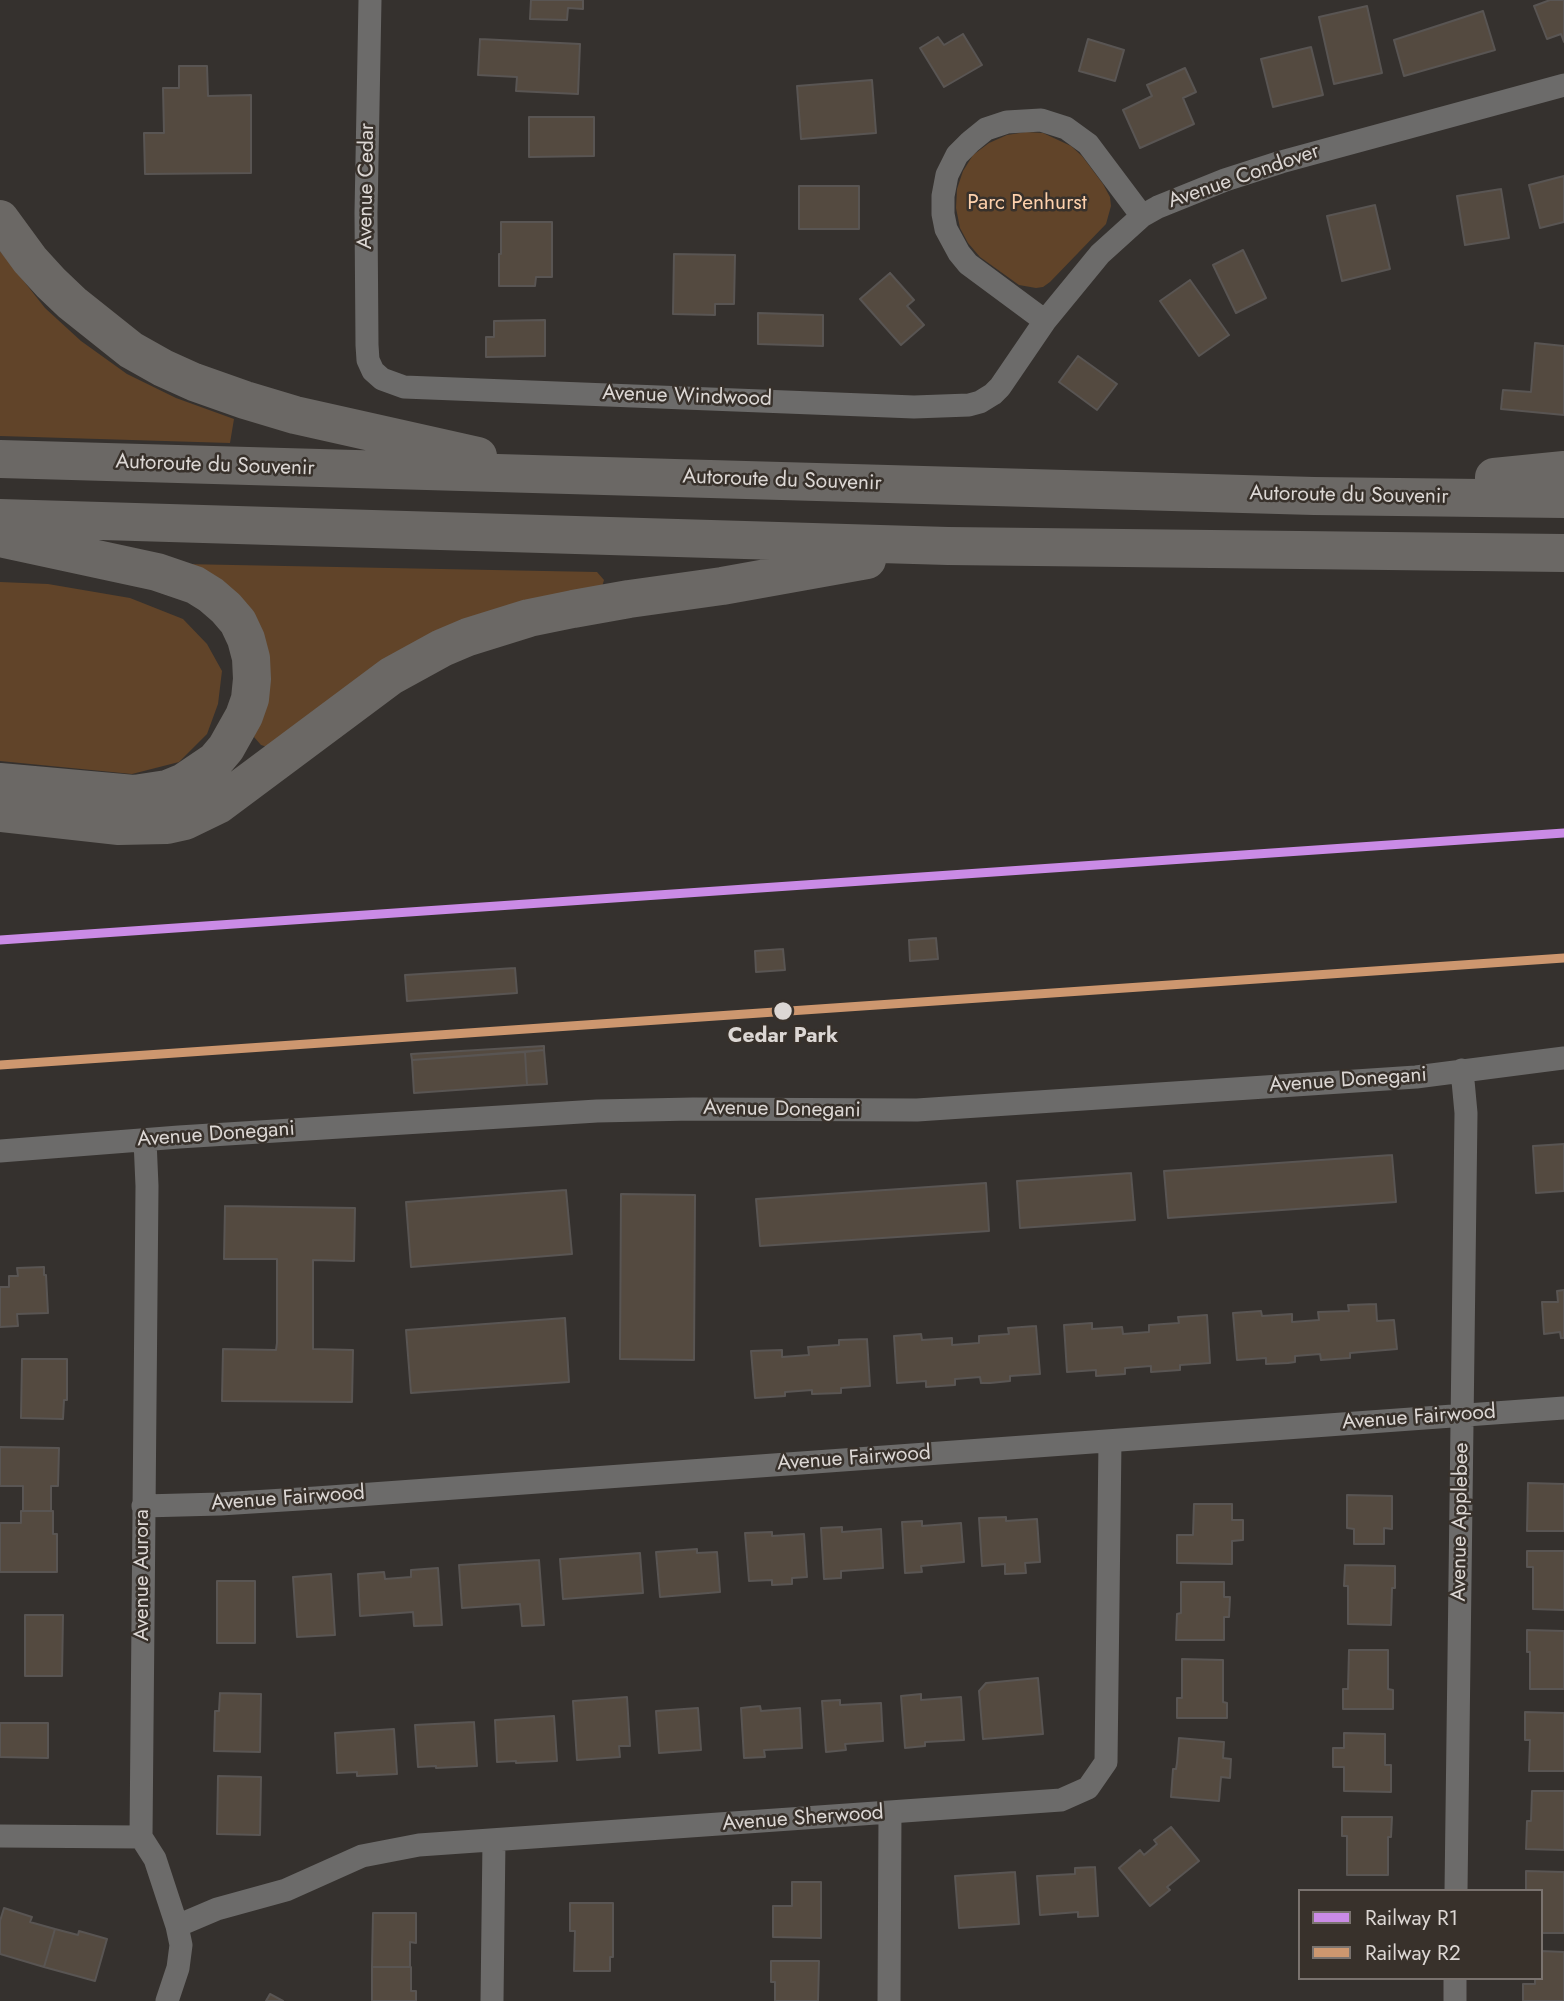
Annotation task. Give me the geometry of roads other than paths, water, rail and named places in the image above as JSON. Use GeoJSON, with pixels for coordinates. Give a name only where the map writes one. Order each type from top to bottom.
{"type":"FeatureCollection","features":[{"type":"Feature","properties":{"kind":"highway"},"geometry":{"type":"LineString","coordinates":[[0,219],[30,260],[72,303],[131,350],[184,377],[295,415],[561,475]]}},
{"type":"Feature","properties":{"kind":"highway","name":"Autoroute du Souvenir"},"geometry":{"type":"LineString","coordinates":[[0,459],[1314,496],[1564,499]]}},
{"type":"Feature","properties":{"kind":"highway"},"geometry":{"type":"LineString","coordinates":[[1314,496],[1564,470]]}},
{"type":"Feature","properties":{"kind":"highway"},"geometry":{"type":"LineString","coordinates":[[0,518],[947,546],[1564,552]]}},
{"type":"Feature","properties":{"kind":"highway"},"geometry":{"type":"LineString","coordinates":[[0,538],[157,572],[195,585],[211,595],[238,622],[251,658],[252,679],[250,699],[244,716],[226,748],[215,761],[184,782],[159,791],[134,794],[0,782]]}},
{"type":"Feature","properties":{"kind":"highway"},"geometry":{"type":"LineString","coordinates":[[0,813],[119,826],[167,825],[185,821],[218,805],[391,676],[468,637],[573,608],[722,586],[947,546]]}},
{"type":"Feature","properties":{"kind":"street","name":"Avenue Cedar"},"geometry":{"type":"LineString","coordinates":[[370,0],[366,279],[368,360],[373,371]]}},
{"type":"Feature","properties":{"kind":"street","name":"Avenue Condover"},"geometry":{"type":"LineString","coordinates":[[1000,387],[1045,321],[1100,254],[1142,216],[1176,198],[1281,162],[1564,85]]}},
{"type":"Feature","properties":{"kind":"street"},"geometry":{"type":"LineString","coordinates":[[1045,321],[968,264],[946,229],[943,195],[947,174],[957,155],[986,129],[1007,122],[1041,120],[1066,128],[1088,144],[1142,216]]}},
{"type":"Feature","properties":{"kind":"street","name":"Avenue Windwood"},"geometry":{"type":"LineString","coordinates":[[373,371],[382,379],[404,387],[914,407],[969,405],[981,402],[1000,387]]}},
{"type":"Feature","properties":{"kind":"street","name":"Avenue Donegani"},"geometry":{"type":"LineString","coordinates":[[0,1150],[597,1111],[917,1110],[1365,1081],[1564,1058]]}},
{"type":"Feature","properties":{"kind":"street","name":"Avenue Applebee"},"geometry":{"type":"LineString","coordinates":[[1457,1889],[1466,1112],[1462,1070]]}},
{"type":"Feature","properties":{"kind":"street","name":"Avenue Aurora"},"geometry":{"type":"LineString","coordinates":[[145,1140],[147,1186],[141,1837],[155,1859],[181,1945],[178,1968],[167,2001]]}},
{"type":"Feature","properties":{"kind":"street","name":"Avenue Fairwood"},"geometry":{"type":"LineString","coordinates":[[143,1506],[316,1498],[1564,1408]]}},
{"type":"Feature","properties":{"kind":"street","name":"Avenue Sherwood"},"geometry":{"type":"LineString","coordinates":[[177,1926],[217,1909],[286,1890],[362,1856],[419,1845],[1061,1800],[1088,1788],[1106,1762],[1110,1441]]}},
{"type":"Feature","properties":{"kind":"street"},"geometry":{"type":"LineString","coordinates":[[889,2001],[890,1813]]}},
{"type":"Feature","properties":{"kind":"street"},"geometry":{"type":"LineString","coordinates":[[0,1836],[141,1837]]}},
{"type":"Feature","properties":{"kind":"street"},"geometry":{"type":"LineString","coordinates":[[492,2001],[494,1840]]}},
{"type":"Feature","properties":{"kind":"street"},"geometry":{"type":"LineString","coordinates":[[1455,1980],[1455,2001]]}},
{"type":"Feature","properties":{"kind":"rail line","name":"R1"},"geometry":{"type":"LineString","coordinates":[[0,940],[1564,833]]}},
{"type":"Feature","properties":{"kind":"rail line","name":"R2"},"geometry":{"type":"LineString","coordinates":[[0,1065],[1564,958]]}},
{"type":"Feature","properties":{"kind":"place","name":"Cedar Park"},"geometry":{"type":"Point","coordinates":[783,1011]}},
{"type":"Feature","properties":{"kind":"park label","name":"Parc Penhurst"},"geometry":{"type":"Point","coordinates":[1027,204]}}]}
